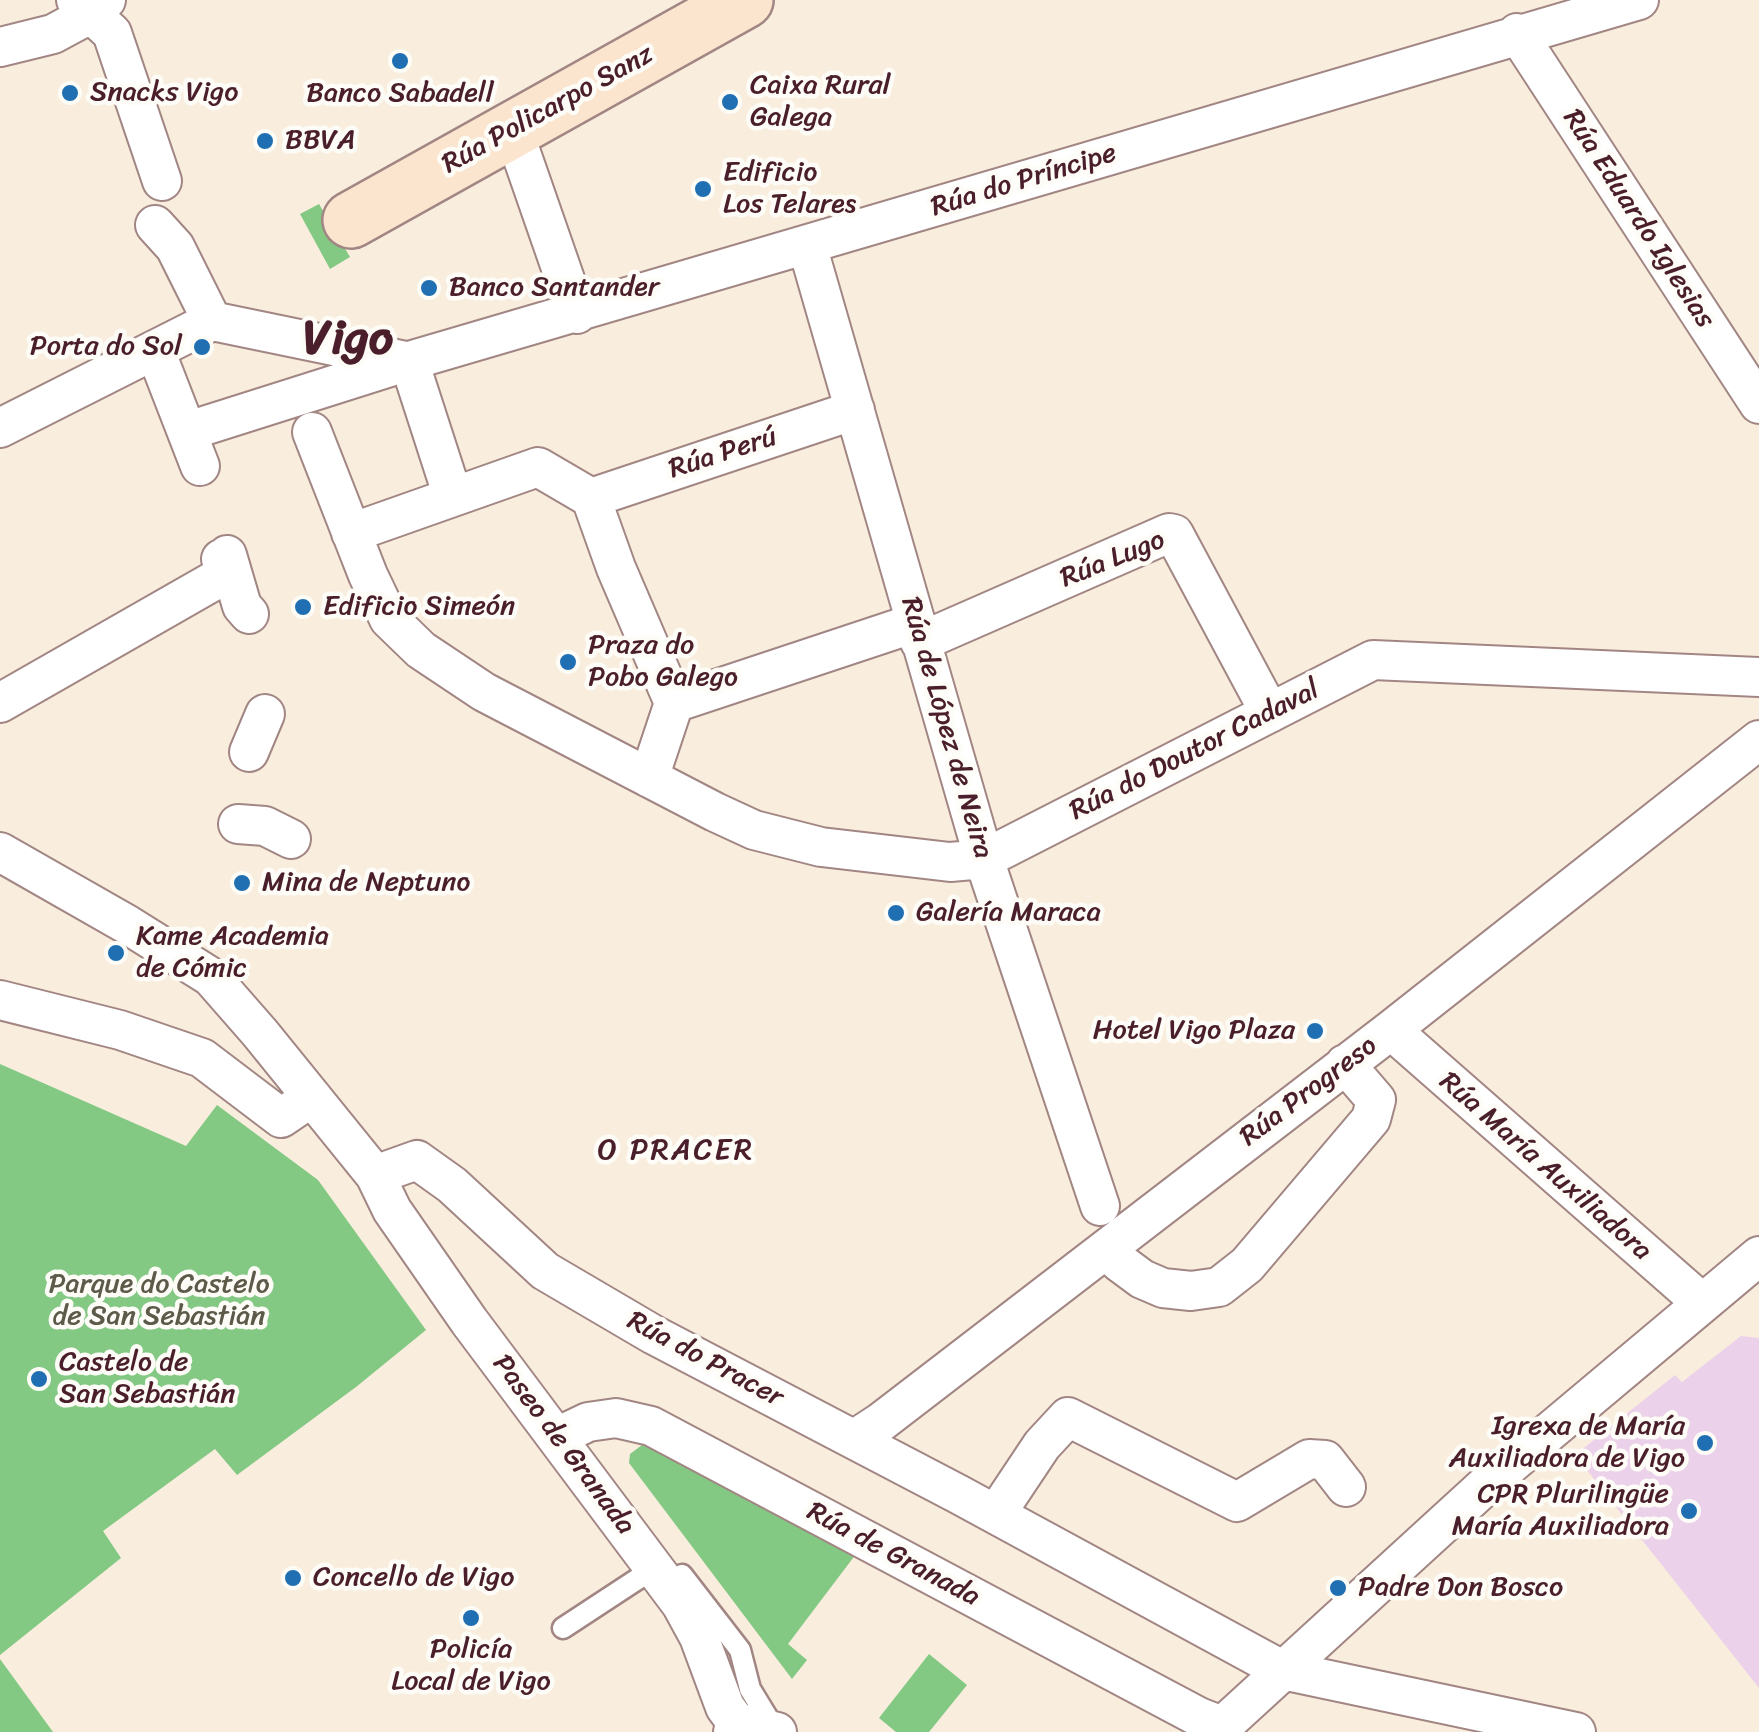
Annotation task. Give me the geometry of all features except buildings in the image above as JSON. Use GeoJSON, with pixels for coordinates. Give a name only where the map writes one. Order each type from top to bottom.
{"type":"FeatureCollection","features":[{"type":"Feature","properties":{"kind":"main road","name":"Rúa Policarpo Sanz"},"geometry":{"type":"LineString","coordinates":[[352,220],[745,0]]}},
{"type":"Feature","properties":{"kind":"street","name":"Rúa do Príncipe"},"geometry":{"type":"LineString","coordinates":[[156,350],[193,452],[409,361],[1639,0]]}},
{"type":"Feature","properties":{"kind":"street"},"geometry":{"type":"LineString","coordinates":[[0,47],[53,34],[92,4],[112,33],[166,217],[212,321]]}},
{"type":"Feature","properties":{"kind":"street","name":"Rúa Eduardo Iglesias"},"geometry":{"type":"LineString","coordinates":[[1517,34],[1759,404]]}},
{"type":"Feature","properties":{"kind":"street"},"geometry":{"type":"LineString","coordinates":[[513,130],[577,314]]}},
{"type":"Feature","properties":{"kind":"street","name":"Rúa de López de Neira"},"geometry":{"type":"LineString","coordinates":[[807,245],[984,859],[1100,1206]]}},
{"type":"Feature","properties":{"kind":"street"},"geometry":{"type":"LineString","coordinates":[[0,428],[212,321],[409,361],[453,497]]}},
{"type":"Feature","properties":{"kind":"street","name":"Rúa Perú"},"geometry":{"type":"LineString","coordinates":[[590,498],[855,410]]}},
{"type":"Feature","properties":{"kind":"street","name":"Rúa do Doutor Cadaval"},"geometry":{"type":"LineString","coordinates":[[312,432],[389,619],[443,668],[754,830],[821,847],[950,862],[984,859],[1373,660],[1759,677]]}},
{"type":"Feature","properties":{"kind":"street"},"geometry":{"type":"LineString","coordinates":[[352,533],[538,466],[590,498],[674,703],[649,778]]}},
{"type":"Feature","properties":{"kind":"street","name":"Rúa Lugo"},"geometry":{"type":"LineString","coordinates":[[674,703],[917,632],[1169,533],[1174,534],[1270,713]]}},
{"type":"Feature","properties":{"kind":"street"},"geometry":{"type":"LineString","coordinates":[[0,703],[236,591]]}},
{"type":"Feature","properties":{"kind":"street","name":"Rúa Progreso"},"geometry":{"type":"LineString","coordinates":[[854,1439],[1391,1030],[1759,740]]}},
{"type":"Feature","properties":{"kind":"street"},"geometry":{"type":"LineString","coordinates":[[237,824],[265,826],[291,840]]}},
{"type":"Feature","properties":{"kind":"street"},"geometry":{"type":"LineString","coordinates":[[0,852],[201,952],[375,1175]]}},
{"type":"Feature","properties":{"kind":"street"},"geometry":{"type":"LineString","coordinates":[[0,1000],[120,1030],[202,1058],[281,1118],[312,1098]]}},
{"type":"Feature","properties":{"kind":"street","name":"Rúa María Auxiliadora"},"geometry":{"type":"LineString","coordinates":[[1391,1030],[1701,1302]]}},
{"type":"Feature","properties":{"kind":"street"},"geometry":{"type":"LineString","coordinates":[[1345,1064],[1376,1100]]}},
{"type":"Feature","properties":{"kind":"street"},"geometry":{"type":"LineString","coordinates":[[1119,1262],[1142,1280],[1163,1288],[1191,1292],[1220,1287],[1247,1264],[1371,1120],[1376,1100],[1410,1075],[1432,1067]]}},
{"type":"Feature","properties":{"kind":"street","name":"Rúa do Pracer"},"geometry":{"type":"LineString","coordinates":[[375,1175],[417,1160],[452,1185],[545,1271],[654,1335],[1282,1670],[1576,1732]]}},
{"type":"Feature","properties":{"kind":"street","name":"Paseo de Granada"},"geometry":{"type":"LineString","coordinates":[[375,1175],[392,1210],[506,1368],[566,1433],[662,1563],[699,1637],[734,1727]]}},
{"type":"Feature","properties":{"kind":"street"},"geometry":{"type":"LineString","coordinates":[[1219,1729],[1486,1485],[1759,1256]]}},
{"type":"Feature","properties":{"kind":"street"},"geometry":{"type":"LineString","coordinates":[[1006,1500],[1042,1445],[1068,1417],[1237,1502],[1309,1459],[1325,1460],[1346,1487]]}},
{"type":"Feature","properties":{"kind":"street","name":"Rúa de Granada"},"geometry":{"type":"LineString","coordinates":[[566,1433],[588,1422],[616,1418],[651,1426],[1219,1729]]}},
{"type":"Feature","properties":{"kind":"street"},"geometry":{"type":"LineString","coordinates":[[734,1727],[776,1731]]}},
{"type":"Feature","properties":{"kind":"lane"},"geometry":{"type":"LineString","coordinates":[[563,1628],[662,1563],[740,1650],[750,1689],[776,1731]]}},
{"type":"Feature","properties":{"kind":"shaded area","name":"CPR Plurilingüe María Auxiliadora"},"geometry":{"type":"Polygon","coordinates":[[[1741,1336],[1759,1338],[1759,1688],[1575,1455],[1675,1375],[1682,1382],[1741,1336]]]}},
{"type":"Feature","properties":{"kind":"green space"},"geometry":{"type":"Polygon","coordinates":[[[319,204],[350,257],[330,269],[300,214],[319,204]]]}},
{"type":"Feature","properties":{"kind":"green space","name":"Parque do Castelo de San Sebastián"},"geometry":{"type":"Polygon","coordinates":[[[0,1064],[186,1146],[217,1105],[318,1180],[426,1330],[237,1475],[215,1449],[103,1531],[121,1558],[0,1655],[0,1064]]]}},
{"type":"Feature","properties":{"kind":"green space"},"geometry":{"type":"Polygon","coordinates":[[[646,1442],[856,1554],[788,1644],[807,1660],[792,1679],[629,1463],[630,1454],[646,1442]]]}},
{"type":"Feature","properties":{"kind":"green space"},"geometry":{"type":"Polygon","coordinates":[[[929,1654],[967,1685],[929,1732],[896,1732],[879,1718],[929,1654]]]}},
{"type":"Feature","properties":{"kind":"green space"},"geometry":{"type":"Polygon","coordinates":[[[0,1659],[53,1732],[0,1732],[0,1659]]]}},
{"type":"Feature","properties":{"kind":"place","name":"Banco Sabadell"},"geometry":{"type":"Point","coordinates":[400,61]}},
{"type":"Feature","properties":{"kind":"place","name":"Snacks Vigo"},"geometry":{"type":"Point","coordinates":[70,93]}},
{"type":"Feature","properties":{"kind":"place","name":"Caixa Rural Galega"},"geometry":{"type":"Point","coordinates":[730,102]}},
{"type":"Feature","properties":{"kind":"place","name":"BBVA"},"geometry":{"type":"Point","coordinates":[265,141]}},
{"type":"Feature","properties":{"kind":"place","name":"Edificio Los Telares"},"geometry":{"type":"Point","coordinates":[703,189]}},
{"type":"Feature","properties":{"kind":"place","name":"Banco Santander"},"geometry":{"type":"Point","coordinates":[429,288]}},
{"type":"Feature","properties":{"kind":"place","name":"Porta do Sol"},"geometry":{"type":"Point","coordinates":[202,347]}},
{"type":"Feature","properties":{"kind":"place","name":"Edificio Simeón"},"geometry":{"type":"Point","coordinates":[303,607]}},
{"type":"Feature","properties":{"kind":"place","name":"Praza do Pobo Galego"},"geometry":{"type":"Point","coordinates":[568,662]}},
{"type":"Feature","properties":{"kind":"place","name":"Mina de Neptuno"},"geometry":{"type":"Point","coordinates":[242,883]}},
{"type":"Feature","properties":{"kind":"place","name":"Galería Maraca"},"geometry":{"type":"Point","coordinates":[896,913]}},
{"type":"Feature","properties":{"kind":"place","name":"Kame Academia de Cómic"},"geometry":{"type":"Point","coordinates":[116,953]}},
{"type":"Feature","properties":{"kind":"place","name":"Hotel Vigo Plaza"},"geometry":{"type":"Point","coordinates":[1315,1031]}},
{"type":"Feature","properties":{"kind":"place","name":"Castelo de San Sebastián"},"geometry":{"type":"Point","coordinates":[39,1379]}},
{"type":"Feature","properties":{"kind":"place","name":"Igrexa de María Auxiliadora de Vigo"},"geometry":{"type":"Point","coordinates":[1705,1443]}},
{"type":"Feature","properties":{"kind":"place","name":"CPR Plurilingüe María Auxiliadora"},"geometry":{"type":"Point","coordinates":[1689,1511]}},
{"type":"Feature","properties":{"kind":"place","name":"Concello de Vigo"},"geometry":{"type":"Point","coordinates":[293,1578]}},
{"type":"Feature","properties":{"kind":"place","name":"Padre Don Bosco"},"geometry":{"type":"Point","coordinates":[1338,1588]}},
{"type":"Feature","properties":{"kind":"place","name":"Policía Local de Vigo"},"geometry":{"type":"Point","coordinates":[471,1618]}},
{"type":"Feature","properties":{"kind":"district","name":"Vigo"},"geometry":{"type":"Point","coordinates":[348,341]}},
{"type":"Feature","properties":{"kind":"district","name":"O PRACER"},"geometry":{"type":"Point","coordinates":[676,1151]}}]}
